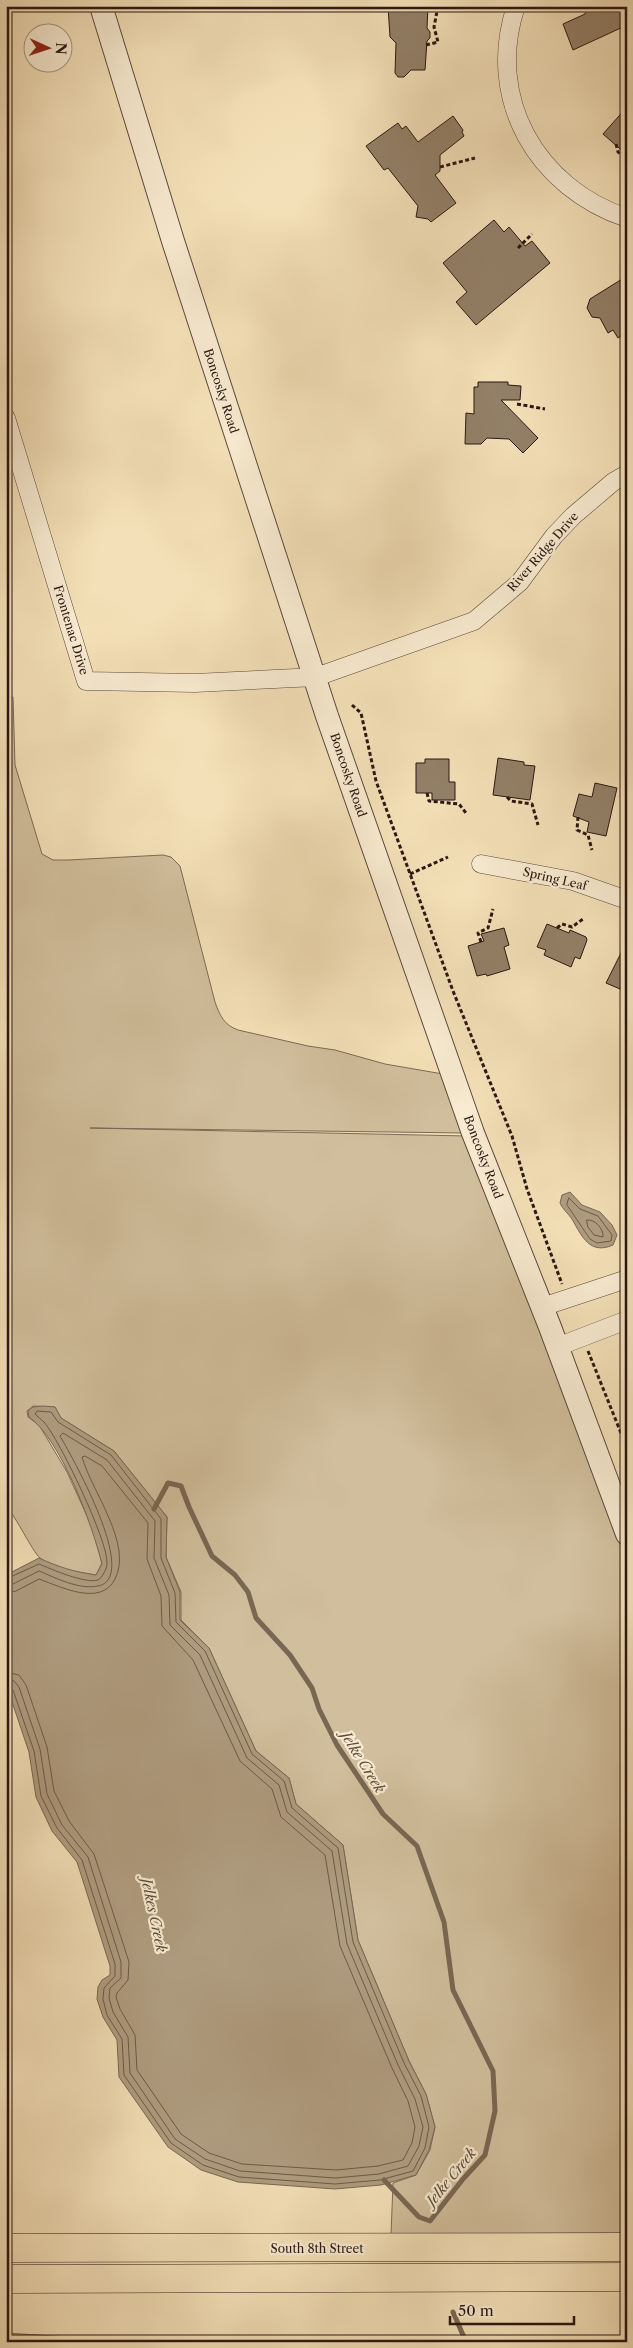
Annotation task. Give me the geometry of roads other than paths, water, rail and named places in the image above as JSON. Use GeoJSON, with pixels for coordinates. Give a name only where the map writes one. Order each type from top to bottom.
{"type":"FeatureCollection","features":[{"type":"Feature","properties":{"kind":"main road","name":"South 8th Street"},"geometry":{"type":"LineString","coordinates":[[6,2248],[627,2246]]}},
{"type":"Feature","properties":{"kind":"main road"},"geometry":{"type":"LineString","coordinates":[[6,2279],[627,2277]]}},
{"type":"Feature","properties":{"kind":"street","name":"Boncosky Road"},"geometry":{"type":"LineString","coordinates":[[101,6],[173,241],[316,677],[327,716],[473,1133],[558,1347],[627,1534]]}},
{"type":"Feature","properties":{"kind":"street"},"geometry":{"type":"LineString","coordinates":[[516,6],[510,31],[507,61],[510,95],[533,151],[550,172],[572,190],[607,212],[627,218]]}},
{"type":"Feature","properties":{"kind":"street","name":"Frontenac Drive"},"geometry":{"type":"LineString","coordinates":[[6,418],[86,681],[195,683],[316,677]]}},
{"type":"Feature","properties":{"kind":"street","name":"River Ridge Drive"},"geometry":{"type":"LineString","coordinates":[[316,677],[474,621],[520,582],[554,536],[573,516],[613,482],[627,474]]}},
{"type":"Feature","properties":{"kind":"street","name":"Spring Leaf"},"geometry":{"type":"LineString","coordinates":[[481,864],[572,881],[627,900]]}},
{"type":"Feature","properties":{"kind":"street"},"geometry":{"type":"LineString","coordinates":[[542,1307],[627,1279]]}},
{"type":"Feature","properties":{"kind":"street"},"geometry":{"type":"LineString","coordinates":[[558,1347],[627,1320]]}},
{"type":"Feature","properties":{"kind":"water"},"geometry":{"type":"Polygon","coordinates":[[[570,1192],[582,1205],[600,1212],[612,1225],[617,1235],[613,1245],[598,1248],[583,1238],[560,1203],[562,1195],[570,1192]]]}},
{"type":"Feature","properties":{"kind":"water"},"geometry":{"type":"Polygon","coordinates":[[[33,1407],[55,1407],[61,1418],[114,1451],[167,1517],[166,1557],[180,1592],[180,1620],[209,1648],[256,1751],[289,1778],[296,1804],[343,1845],[358,1940],[409,2061],[426,2094],[435,2127],[429,2150],[416,2175],[381,2185],[335,2189],[238,2182],[201,2170],[168,2147],[119,2077],[117,2040],[103,2017],[97,1999],[98,1987],[102,1980],[110,1975],[110,1966],[77,1862],[52,1831],[36,1797],[29,1752],[6,1684],[6,1575],[39,1558],[67,1569],[96,1575],[102,1564],[91,1527],[64,1463],[41,1428],[29,1417],[28,1411],[33,1407]]]}},
{"type":"Feature","properties":{"kind":"waterway","name":"Jelke Creek"},"geometry":{"type":"LineString","coordinates":[[154,1509],[168,1483],[181,1486],[212,1556],[235,1575],[248,1592],[256,1618],[290,1655],[312,1688],[319,1709],[337,1745],[383,1814],[417,1846],[444,1922],[453,1990],[493,2071],[495,2111],[485,2155],[463,2179],[430,2221],[419,2217],[384,2180]]}},
{"type":"Feature","properties":{"kind":"waterway","name":"Jelkes Creek"},"geometry":{"type":"LineString","coordinates":[[453,2312],[466,2342]]}}]}
